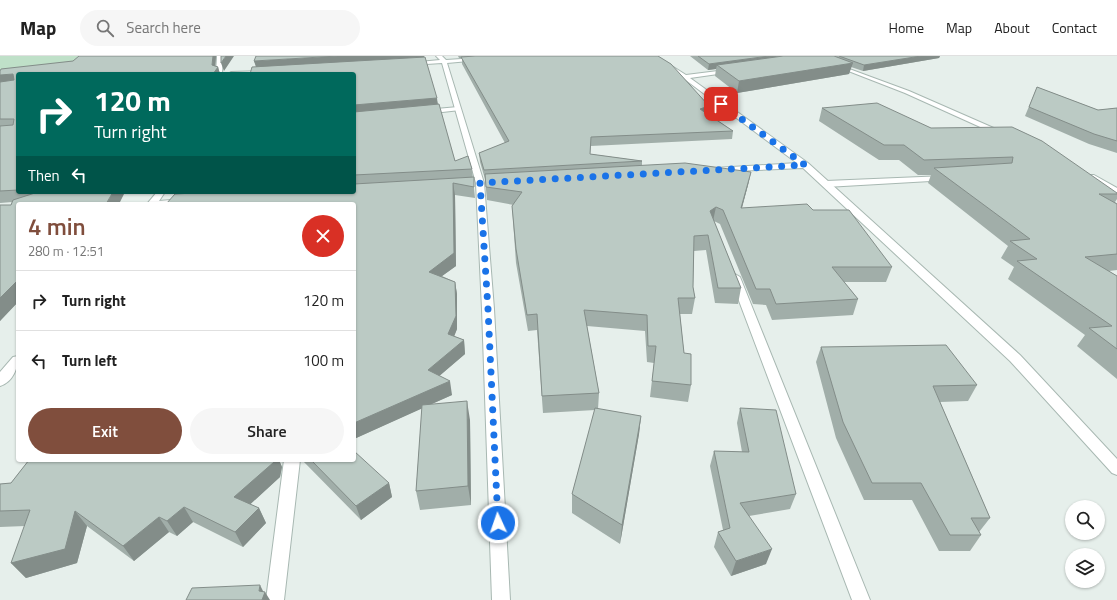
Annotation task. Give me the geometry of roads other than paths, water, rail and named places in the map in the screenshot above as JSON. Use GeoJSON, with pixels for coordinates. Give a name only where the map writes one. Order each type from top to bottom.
{"type":"FeatureCollection","features":[{"type":"Feature","properties":{"kind":"street"},"geometry":{"type":"LineString","coordinates":[[219,72],[220,56]]}},
{"type":"Feature","properties":{"kind":"street"},"geometry":{"type":"LineString","coordinates":[[652,56],[685,77],[805,165],[1015,358],[1117,469]]}},
{"type":"Feature","properties":{"kind":"street"},"geometry":{"type":"LineString","coordinates":[[442,59],[480,183],[488,309],[501,600]]}},
{"type":"Feature","properties":{"kind":"street"},"geometry":{"type":"LineString","coordinates":[[405,64],[442,59],[482,59]]}},
{"type":"Feature","properties":{"kind":"street"},"geometry":{"type":"LineString","coordinates":[[826,60],[907,92],[1005,135]]}},
{"type":"Feature","properties":{"kind":"street"},"geometry":{"type":"LineString","coordinates":[[685,77],[739,69]]}},
{"type":"Feature","properties":{"kind":"street"},"geometry":{"type":"LineString","coordinates":[[414,113],[458,109]]}},
{"type":"Feature","properties":{"kind":"street"},"geometry":{"type":"LineString","coordinates":[[710,170],[805,165]]}},
{"type":"Feature","properties":{"kind":"street"},"geometry":{"type":"LineString","coordinates":[[1086,174],[1117,191]]}},
{"type":"Feature","properties":{"kind":"street"},"geometry":{"type":"LineString","coordinates":[[826,184],[956,177]]}},
{"type":"Feature","properties":{"kind":"street"},"geometry":{"type":"LineString","coordinates":[[179,202],[192,201]]}},
{"type":"Feature","properties":{"kind":"street"},"geometry":{"type":"LineString","coordinates":[[729,262],[861,600]]}},
{"type":"Feature","properties":{"kind":"street"},"geometry":{"type":"LineString","coordinates":[[0,382],[16,362]]}},
{"type":"Feature","properties":{"kind":"street"},"geometry":{"type":"LineString","coordinates":[[275,600],[292,462]]}}]}
